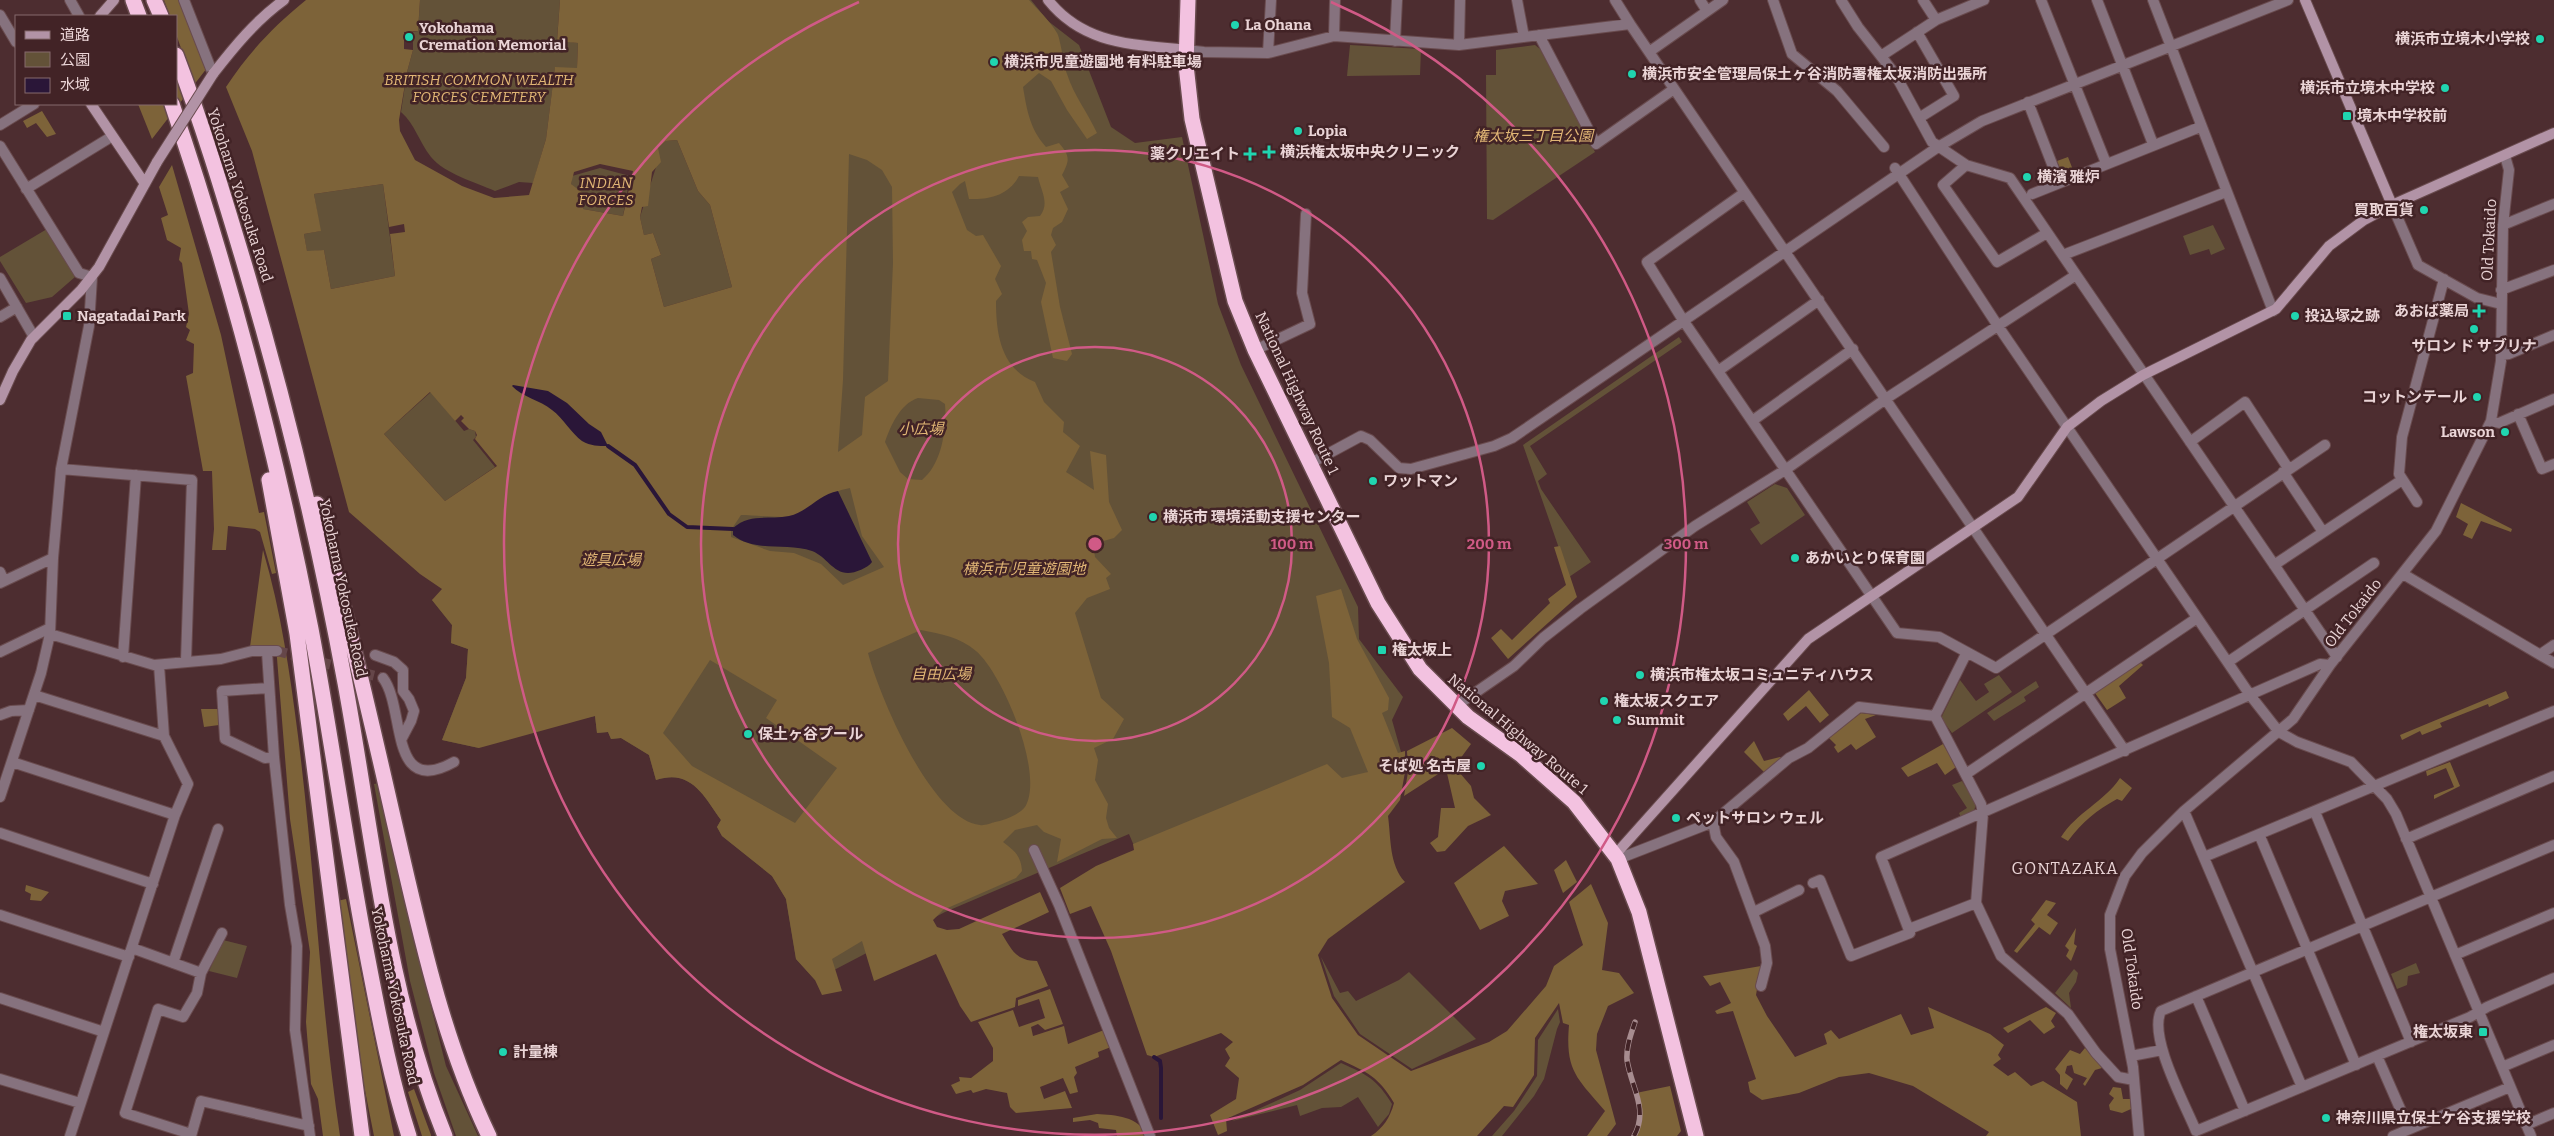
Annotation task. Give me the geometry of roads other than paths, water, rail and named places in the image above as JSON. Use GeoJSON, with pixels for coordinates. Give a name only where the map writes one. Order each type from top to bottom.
{"type":"FeatureCollection","features":[{"type":"Feature","properties":{"kind":"highway"},"geometry":{"type":"LineString","coordinates":[[133,0],[139,15]]}},
{"type":"Feature","properties":{"kind":"highway"},"geometry":{"type":"LineString","coordinates":[[154,0],[161,15]]}},
{"type":"Feature","properties":{"kind":"highway","name":"National Highway Route 1"},"geometry":{"type":"LineString","coordinates":[[1188,0],[1186,50],[1192,119],[1235,301],[1255,350],[1378,602],[1398,637],[1420,669],[1456,706],[1521,755],[1574,802],[1616,857],[1639,912],[1696,1136]]}},
{"type":"Feature","properties":{"kind":"highway","name":"Yokohama Yokosuka Road"},"geometry":{"type":"LineString","coordinates":[[178,61],[226,203],[261,321],[302,478],[332,616],[395,969],[412,1041],[430,1098],[445,1136]]}},
{"type":"Feature","properties":{"kind":"highway","name":"Yokohama Yokosuka Road"},"geometry":{"type":"LineString","coordinates":[[172,105],[206,205],[240,323],[279,481],[311,629],[379,1020],[409,1136]]}},
{"type":"Feature","properties":{"kind":"highway"},"geometry":{"type":"LineString","coordinates":[[261,321],[309,475],[349,624],[414,906],[443,1020],[468,1092],[489,1136]]}},
{"type":"Feature","properties":{"kind":"highway"},"geometry":{"type":"LineString","coordinates":[[240,323],[297,634],[362,1136]]}},
{"type":"Feature","properties":{"kind":"highway"},"geometry":{"type":"LineString","coordinates":[[350,1047],[369,1136]]}},
{"type":"Feature","properties":{"kind":"street"},"geometry":{"type":"LineString","coordinates":[[70,0],[79,15]]}},
{"type":"Feature","properties":{"kind":"street"},"geometry":{"type":"LineString","coordinates":[[184,0],[213,74]]}},
{"type":"Feature","properties":{"kind":"street"},"geometry":{"type":"LineString","coordinates":[[0,400],[23,352],[34,337],[92,277],[157,162],[213,74],[267,12],[284,0]]}},
{"type":"Feature","properties":{"kind":"street"},"geometry":{"type":"LineString","coordinates":[[1048,0],[1071,24],[1092,35],[1108,39],[1204,52],[1268,53],[1334,36],[1458,45],[1630,24]]}},
{"type":"Feature","properties":{"kind":"street"},"geometry":{"type":"LineString","coordinates":[[1268,53],[1271,0]]}},
{"type":"Feature","properties":{"kind":"street"},"geometry":{"type":"LineString","coordinates":[[1334,36],[1335,0]]}},
{"type":"Feature","properties":{"kind":"street"},"geometry":{"type":"LineString","coordinates":[[1395,41],[1397,0]]}},
{"type":"Feature","properties":{"kind":"street"},"geometry":{"type":"LineString","coordinates":[[1458,45],[1460,0]]}},
{"type":"Feature","properties":{"kind":"street"},"geometry":{"type":"LineString","coordinates":[[1517,0],[1524,37]]}},
{"type":"Feature","properties":{"kind":"street"},"geometry":{"type":"LineString","coordinates":[[1615,0],[1744,193],[1887,398],[2125,751]]}},
{"type":"Feature","properties":{"kind":"street"},"geometry":{"type":"LineString","coordinates":[[1700,0],[1708,11]]}},
{"type":"Feature","properties":{"kind":"street"},"geometry":{"type":"LineString","coordinates":[[1649,52],[1723,0]]}},
{"type":"Feature","properties":{"kind":"street"},"geometry":{"type":"LineString","coordinates":[[1773,0],[1792,54],[1836,91],[1884,148]]}},
{"type":"Feature","properties":{"kind":"street"},"geometry":{"type":"LineString","coordinates":[[1841,0],[1858,28],[1895,74],[1932,142],[1966,165],[2010,178],[2028,195],[2047,233],[2337,657]]}},
{"type":"Feature","properties":{"kind":"street"},"geometry":{"type":"LineString","coordinates":[[1923,0],[1936,20]]}},
{"type":"Feature","properties":{"kind":"street"},"geometry":{"type":"LineString","coordinates":[[1881,56],[1936,20],[1984,0]]}},
{"type":"Feature","properties":{"kind":"street"},"geometry":{"type":"LineString","coordinates":[[2041,0],[2106,163]]}},
{"type":"Feature","properties":{"kind":"street"},"geometry":{"type":"LineString","coordinates":[[2097,0],[2153,144]]}},
{"type":"Feature","properties":{"kind":"street"},"geometry":{"type":"LineString","coordinates":[[2152,0],[2273,311]]}},
{"type":"Feature","properties":{"kind":"street"},"geometry":{"type":"LineString","coordinates":[[1311,463],[1361,436],[1370,440],[1399,468],[1410,469],[1494,446],[1512,438],[1682,320],[1786,251],[1896,171],[1982,121],[2169,45],[2288,0]]}},
{"type":"Feature","properties":{"kind":"street"},"geometry":{"type":"LineString","coordinates":[[2305,0],[2418,265],[2477,298],[2501,304]]}},
{"type":"Feature","properties":{"kind":"street"},"geometry":{"type":"LineString","coordinates":[[101,15],[111,3]]}},
{"type":"Feature","properties":{"kind":"street"},"geometry":{"type":"LineString","coordinates":[[0,14],[15,40]]}},
{"type":"Feature","properties":{"kind":"street"},"geometry":{"type":"LineString","coordinates":[[1917,32],[1954,96],[1919,118]]}},
{"type":"Feature","properties":{"kind":"street"},"geometry":{"type":"LineString","coordinates":[[1539,35],[1596,144],[1674,89]]}},
{"type":"Feature","properties":{"kind":"street"},"geometry":{"type":"LineString","coordinates":[[2028,102],[2060,182]]}},
{"type":"Feature","properties":{"kind":"street"},"geometry":{"type":"LineString","coordinates":[[0,125],[32,105]]}},
{"type":"Feature","properties":{"kind":"street"},"geometry":{"type":"LineString","coordinates":[[92,105],[111,137],[145,184]]}},
{"type":"Feature","properties":{"kind":"street"},"geometry":{"type":"LineString","coordinates":[[2028,195],[2200,127]]}},
{"type":"Feature","properties":{"kind":"street"},"geometry":{"type":"LineString","coordinates":[[1616,857],[1808,639],[2018,497],[2066,427],[2101,401],[2143,375],[2273,311],[2329,246],[2364,220],[2392,205],[2554,133]]}},
{"type":"Feature","properties":{"kind":"street"},"geometry":{"type":"LineString","coordinates":[[26,189],[111,137]]}},
{"type":"Feature","properties":{"kind":"street"},"geometry":{"type":"LineString","coordinates":[[0,146],[79,273],[92,277]]}},
{"type":"Feature","properties":{"kind":"street","name":"Old Tokaido"},"geometry":{"type":"LineString","coordinates":[[2139,1136],[2131,1056],[2110,950],[2110,915],[2125,876],[2142,853],[2184,811],[2293,719],[2330,665],[2403,574],[2435,529],[2491,421],[2501,355],[2503,225],[2509,170],[2505,156]]}},
{"type":"Feature","properties":{"kind":"street"},"geometry":{"type":"LineString","coordinates":[[1966,165],[1943,185],[1997,262],[2047,233]]}},
{"type":"Feature","properties":{"kind":"street"},"geometry":{"type":"LineString","coordinates":[[1896,171],[2066,427],[2250,695],[2279,732],[2297,742],[2351,762],[2376,786],[2396,814],[2531,1136]]}},
{"type":"Feature","properties":{"kind":"street"},"geometry":{"type":"LineString","coordinates":[[2063,255],[2226,192]]}},
{"type":"Feature","properties":{"kind":"street"},"geometry":{"type":"LineString","coordinates":[[1744,193],[1647,262],[1682,320],[1897,633],[1939,637],[1996,668],[2325,445]]}},
{"type":"Feature","properties":{"kind":"street"},"geometry":{"type":"LineString","coordinates":[[2503,225],[2554,204]]}},
{"type":"Feature","properties":{"kind":"street"},"geometry":{"type":"LineString","coordinates":[[1255,350],[1310,324],[1302,293],[1306,214]]}},
{"type":"Feature","properties":{"kind":"street"},"geometry":{"type":"LineString","coordinates":[[2501,290],[2554,270]]}},
{"type":"Feature","properties":{"kind":"street"},"geometry":{"type":"LineString","coordinates":[[1456,706],[1514,666],[1543,638],[1580,609],[1695,526],[1785,470],[1887,398],[2076,275]]}},
{"type":"Feature","properties":{"kind":"street"},"geometry":{"type":"LineString","coordinates":[[0,795],[34,695],[50,631],[53,558],[61,468],[88,326],[92,277]]}},
{"type":"Feature","properties":{"kind":"street"},"geometry":{"type":"LineString","coordinates":[[0,278],[34,337]]}},
{"type":"Feature","properties":{"kind":"street"},"geometry":{"type":"LineString","coordinates":[[2417,502],[2399,474],[2402,437],[2444,279]]}},
{"type":"Feature","properties":{"kind":"street"},"geometry":{"type":"LineString","coordinates":[[1718,371],[1819,300]]}},
{"type":"Feature","properties":{"kind":"street"},"geometry":{"type":"LineString","coordinates":[[0,317],[17,307]]}},
{"type":"Feature","properties":{"kind":"street"},"geometry":{"type":"LineString","coordinates":[[2501,355],[2509,354],[2554,335]]}},
{"type":"Feature","properties":{"kind":"street"},"geometry":{"type":"LineString","coordinates":[[1752,421],[1853,349]]}},
{"type":"Feature","properties":{"kind":"street"},"geometry":{"type":"LineString","coordinates":[[2491,421],[2499,422],[2554,399]]}},
{"type":"Feature","properties":{"kind":"street"},"geometry":{"type":"LineString","coordinates":[[2190,442],[2245,402],[2323,532]]}},
{"type":"Feature","properties":{"kind":"street"},"geometry":{"type":"LineString","coordinates":[[2518,414],[2542,469],[2554,464]]}},
{"type":"Feature","properties":{"kind":"street"},"geometry":{"type":"LineString","coordinates":[[61,468],[192,480],[186,661]]}},
{"type":"Feature","properties":{"kind":"street"},"geometry":{"type":"LineString","coordinates":[[123,657],[136,475]]}},
{"type":"Feature","properties":{"kind":"street"},"geometry":{"type":"LineString","coordinates":[[2274,565],[2402,480]]}},
{"type":"Feature","properties":{"kind":"street"},"geometry":{"type":"LineString","coordinates":[[1,579],[53,558]]}},
{"type":"Feature","properties":{"kind":"street"},"geometry":{"type":"LineString","coordinates":[[2228,662],[2374,563]]}},
{"type":"Feature","properties":{"kind":"street"},"geometry":{"type":"LineString","coordinates":[[2403,574],[2554,663]]}},
{"type":"Feature","properties":{"kind":"street"},"geometry":{"type":"LineString","coordinates":[[1966,774],[2198,618]]}},
{"type":"Feature","properties":{"kind":"street"},"geometry":{"type":"LineString","coordinates":[[0,652],[50,631],[123,657],[159,664],[222,659],[252,651],[272,652],[268,688],[274,757],[289,898],[298,946],[295,1030],[310,1131],[201,1101],[191,1135],[125,1113],[158,1009],[183,1016],[197,994],[202,973],[222,933]]}},
{"type":"Feature","properties":{"kind":"street"},"geometry":{"type":"LineString","coordinates":[[2541,654],[2554,646]]}},
{"type":"Feature","properties":{"kind":"street"},"geometry":{"type":"LineString","coordinates":[[1936,716],[1967,652]]}},
{"type":"Feature","properties":{"kind":"street"},"geometry":{"type":"LineString","coordinates":[[375,655],[394,662],[403,670],[403,691],[414,711],[411,721],[400,740]]}},
{"type":"Feature","properties":{"kind":"street"},"geometry":{"type":"LineString","coordinates":[[70,1136],[175,815],[188,784],[164,736],[159,664]]}},
{"type":"Feature","properties":{"kind":"street"},"geometry":{"type":"LineString","coordinates":[[1813,883],[1820,880],[1851,956],[1910,933],[1881,857],[2320,664],[2330,665]]}},
{"type":"Feature","properties":{"kind":"street"},"geometry":{"type":"LineString","coordinates":[[383,678],[388,688],[400,740],[410,762],[418,769],[428,772],[440,770],[454,762]]}},
{"type":"Feature","properties":{"kind":"street"},"geometry":{"type":"LineString","coordinates":[[268,688],[222,691],[224,729],[225,739],[265,758],[274,757]]}},
{"type":"Feature","properties":{"kind":"street"},"geometry":{"type":"LineString","coordinates":[[34,695],[164,736]]}},
{"type":"Feature","properties":{"kind":"street"},"geometry":{"type":"LineString","coordinates":[[1616,857],[1713,822],[1790,758],[1808,748],[1859,707],[1936,716]]}},
{"type":"Feature","properties":{"kind":"street"},"geometry":{"type":"LineString","coordinates":[[0,715],[11,711],[29,710]]}},
{"type":"Feature","properties":{"kind":"street"},"geometry":{"type":"LineString","coordinates":[[2204,858],[2554,711]]}},
{"type":"Feature","properties":{"kind":"street"},"geometry":{"type":"LineString","coordinates":[[1936,716],[1966,774],[1983,813],[1976,903],[2002,956],[2068,1014],[2096,1053],[2118,1077],[2134,1080]]}},
{"type":"Feature","properties":{"kind":"street"},"geometry":{"type":"LineString","coordinates":[[12,762],[175,815]]}},
{"type":"Feature","properties":{"kind":"street"},"geometry":{"type":"LineString","coordinates":[[2406,839],[2554,776]]}},
{"type":"Feature","properties":{"kind":"street"},"geometry":{"type":"LineString","coordinates":[[2184,811],[2302,1087]]}},
{"type":"Feature","properties":{"kind":"street"},"geometry":{"type":"LineString","coordinates":[[2315,812],[2412,1042]]}},
{"type":"Feature","properties":{"kind":"street"},"geometry":{"type":"LineString","coordinates":[[1713,822],[1716,837],[1734,862],[1765,946],[1767,963],[1761,986]]}},
{"type":"Feature","properties":{"kind":"street"},"geometry":{"type":"LineString","coordinates":[[173,963],[218,829]]}},
{"type":"Feature","properties":{"kind":"street"},"geometry":{"type":"LineString","coordinates":[[0,833],[153,884]]}},
{"type":"Feature","properties":{"kind":"street"},"geometry":{"type":"LineString","coordinates":[[2259,834],[2356,1065]]}},
{"type":"Feature","properties":{"kind":"street"},"geometry":{"type":"LineString","coordinates":[[2554,845],[2161,1011],[2157,1018],[2162,1050],[2196,1131],[2412,1042],[2554,978]]}},
{"type":"Feature","properties":{"kind":"street"},"geometry":{"type":"LineString","coordinates":[[1034,850],[1059,905],[1150,1136]]}},
{"type":"Feature","properties":{"kind":"street"},"geometry":{"type":"LineString","coordinates":[[1754,912],[1799,890]]}},
{"type":"Feature","properties":{"kind":"street"},"geometry":{"type":"LineString","coordinates":[[1909,929],[1976,903]]}},
{"type":"Feature","properties":{"kind":"street"},"geometry":{"type":"LineString","coordinates":[[2455,955],[2554,913]]}},
{"type":"Feature","properties":{"kind":"street"},"geometry":{"type":"LineString","coordinates":[[0,915],[173,963],[202,973]]}},
{"type":"Feature","properties":{"kind":"street"},"geometry":{"type":"LineString","coordinates":[[2196,996],[2245,1111]]}},
{"type":"Feature","properties":{"kind":"street"},"geometry":{"type":"LineString","coordinates":[[0,998],[104,1032]]}},
{"type":"Feature","properties":{"kind":"street"},"geometry":{"type":"LineString","coordinates":[[2502,1067],[2554,1045]]}},
{"type":"Feature","properties":{"kind":"street"},"geometry":{"type":"LineString","coordinates":[[2131,1056],[2162,1050]]}},
{"type":"Feature","properties":{"kind":"street"},"geometry":{"type":"LineString","coordinates":[[2377,1056],[2409,1129]]}},
{"type":"Feature","properties":{"kind":"street"},"geometry":{"type":"LineString","coordinates":[[0,1079],[80,1103]]}},
{"type":"Feature","properties":{"kind":"street"},"geometry":{"type":"LineString","coordinates":[[2393,1136],[2510,1087]]}},
{"type":"Feature","properties":{"kind":"street"},"geometry":{"type":"LineString","coordinates":[[2526,1125],[2554,1113]]}},
{"type":"Feature","properties":{"kind":"water"},"geometry":{"type":"Polygon","coordinates":[[[513,385],[548,391],[567,403],[589,424],[601,432],[608,446],[588,444],[582,441],[552,410],[516,390],[513,385]]]}},
{"type":"Feature","properties":{"kind":"water"},"geometry":{"type":"Polygon","coordinates":[[[838,491],[872,562],[861,570],[851,573],[843,572],[812,551],[802,548],[751,544],[733,535],[733,528],[746,520],[796,514],[825,496],[838,491]]]}},
{"type":"Feature","properties":{"kind":"waterway"},"geometry":{"type":"LineString","coordinates":[[608,446],[635,465],[669,514],[687,527],[733,529]]}},
{"type":"Feature","properties":{"kind":"waterway"},"geometry":{"type":"LineString","coordinates":[[1154,1057],[1160,1061],[1161,1068],[1161,1118]]}},
{"type":"Feature","properties":{"kind":"tunnel"},"geometry":{"type":"LineString","coordinates":[[277,651],[383,678]]}},
{"type":"Feature","properties":{"kind":"railway"},"geometry":{"type":"LineString","coordinates":[[1634,1136],[1640,1117],[1638,1098],[1629,1070],[1627,1055],[1635,1022]]}},
{"type":"Feature","properties":{"kind":"place","name":"La Ohana"},"geometry":{"type":"Point","coordinates":[1235,25]}},
{"type":"Feature","properties":{"kind":"place","name":"Yokohama Cremation Memorial"},"geometry":{"type":"Point","coordinates":[409,37]}},
{"type":"Feature","properties":{"kind":"place","name":"横浜市立境木小学校"},"geometry":{"type":"Point","coordinates":[2540,39]}},
{"type":"Feature","properties":{"kind":"place","name":"横浜市児童遊園地 有料駐車場"},"geometry":{"type":"Point","coordinates":[994,62]}},
{"type":"Feature","properties":{"kind":"place","name":"横浜市安全管理局保土ヶ谷消防署権太坂消防出張所"},"geometry":{"type":"Point","coordinates":[1632,74]}},
{"type":"Feature","properties":{"kind":"place","name":"横浜市立境木中学校"},"geometry":{"type":"Point","coordinates":[2445,88]}},
{"type":"Feature","properties":{"kind":"place","name":"境木中学校前"},"geometry":{"type":"Point","coordinates":[2347,116]}},
{"type":"Feature","properties":{"kind":"place","name":"Lopia"},"geometry":{"type":"Point","coordinates":[1298,131]}},
{"type":"Feature","properties":{"kind":"place","name":"横浜権太坂中央クリニック"},"geometry":{"type":"Point","coordinates":[1269,152]}},
{"type":"Feature","properties":{"kind":"place","name":"薬クリエイト"},"geometry":{"type":"Point","coordinates":[1250,154]}},
{"type":"Feature","properties":{"kind":"place","name":"横濱 雅炉"},"geometry":{"type":"Point","coordinates":[2027,177]}},
{"type":"Feature","properties":{"kind":"place","name":"買取百貨"},"geometry":{"type":"Point","coordinates":[2424,210]}},
{"type":"Feature","properties":{"kind":"place","name":"あおば薬局"},"geometry":{"type":"Point","coordinates":[2479,311]}},
{"type":"Feature","properties":{"kind":"place","name":"Nagatadai Park"},"geometry":{"type":"Point","coordinates":[67,316]}},
{"type":"Feature","properties":{"kind":"place","name":"投込塚之跡"},"geometry":{"type":"Point","coordinates":[2295,316]}},
{"type":"Feature","properties":{"kind":"place","name":"サロン ド サブリナ"},"geometry":{"type":"Point","coordinates":[2474,329]}},
{"type":"Feature","properties":{"kind":"place","name":"コットンテール"},"geometry":{"type":"Point","coordinates":[2477,397]}},
{"type":"Feature","properties":{"kind":"place","name":"Lawson"},"geometry":{"type":"Point","coordinates":[2505,432]}},
{"type":"Feature","properties":{"kind":"place","name":"ワットマン"},"geometry":{"type":"Point","coordinates":[1373,481]}},
{"type":"Feature","properties":{"kind":"place","name":"横浜市 環境活動支援センター"},"geometry":{"type":"Point","coordinates":[1153,517]}},
{"type":"Feature","properties":{"kind":"place","name":"あかいとり保育園"},"geometry":{"type":"Point","coordinates":[1795,558]}},
{"type":"Feature","properties":{"kind":"place","name":"権太坂上"},"geometry":{"type":"Point","coordinates":[1382,650]}},
{"type":"Feature","properties":{"kind":"place","name":"横浜市権太坂コミュニティハウス"},"geometry":{"type":"Point","coordinates":[1640,675]}},
{"type":"Feature","properties":{"kind":"place","name":"権太坂スクエア"},"geometry":{"type":"Point","coordinates":[1604,701]}},
{"type":"Feature","properties":{"kind":"place","name":"Summit"},"geometry":{"type":"Point","coordinates":[1617,720]}},
{"type":"Feature","properties":{"kind":"place","name":"保土ヶ谷プール"},"geometry":{"type":"Point","coordinates":[748,734]}},
{"type":"Feature","properties":{"kind":"place","name":"そば処 名古屋"},"geometry":{"type":"Point","coordinates":[1481,766]}},
{"type":"Feature","properties":{"kind":"place","name":"ペットサロン ウェル"},"geometry":{"type":"Point","coordinates":[1676,818]}},
{"type":"Feature","properties":{"kind":"place","name":"権太坂東"},"geometry":{"type":"Point","coordinates":[2483,1032]}},
{"type":"Feature","properties":{"kind":"place","name":"計量棟"},"geometry":{"type":"Point","coordinates":[503,1052]}},
{"type":"Feature","properties":{"kind":"place","name":"神奈川県立保土ケ谷支援学校"},"geometry":{"type":"Point","coordinates":[2326,1118]}},
{"type":"Feature","properties":{"kind":"district","name":"GONTAZAKA"},"geometry":{"type":"Point","coordinates":[2065,868]}},
{"type":"Feature","properties":{"kind":"park label","name":"BRITISH COMMON WEALTH FORCES CEMETERY"},"geometry":{"type":"Point","coordinates":[479,88]}},
{"type":"Feature","properties":{"kind":"park label","name":"権太坂三丁目公園"},"geometry":{"type":"Point","coordinates":[1533,136]}},
{"type":"Feature","properties":{"kind":"park label","name":"INDIAN FORCES"},"geometry":{"type":"Point","coordinates":[606,192]}},
{"type":"Feature","properties":{"kind":"park label","name":"小広場"},"geometry":{"type":"Point","coordinates":[921,429]}},
{"type":"Feature","properties":{"kind":"park label","name":"遊具広場"},"geometry":{"type":"Point","coordinates":[611,560]}},
{"type":"Feature","properties":{"kind":"park label","name":"横浜市 児童遊園地"},"geometry":{"type":"Point","coordinates":[1024,569]}},
{"type":"Feature","properties":{"kind":"park label","name":"自由広場"},"geometry":{"type":"Point","coordinates":[941,674]}}]}
